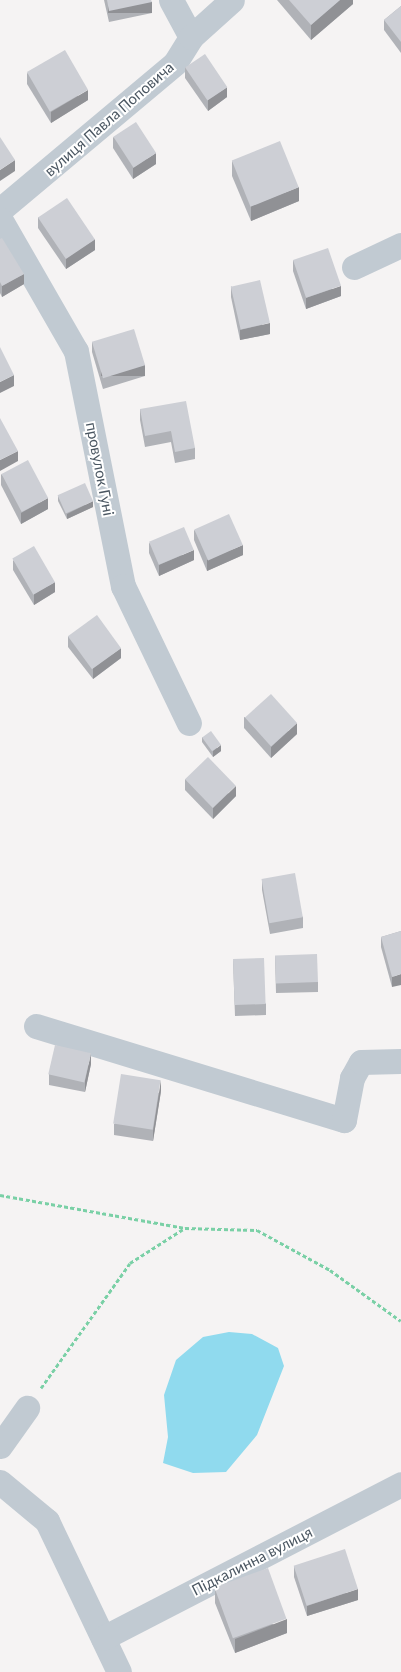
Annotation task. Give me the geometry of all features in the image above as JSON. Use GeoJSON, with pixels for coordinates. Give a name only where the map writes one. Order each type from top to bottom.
{"type":"FeatureCollection","features":[{"type":"Feature","properties":{"kind":"street"},"geometry":{"type":"LineString","coordinates":[[171,0],[191,37]]}},
{"type":"Feature","properties":{"kind":"street","name":"вулиця Павла Поповича"},"geometry":{"type":"LineString","coordinates":[[0,210],[174,62],[191,37],[232,0]]}},
{"type":"Feature","properties":{"kind":"street","name":"провулок Гуні"},"geometry":{"type":"LineString","coordinates":[[0,219],[76,351],[123,586],[189,723]]}},
{"type":"Feature","properties":{"kind":"street"},"geometry":{"type":"LineString","coordinates":[[354,267],[401,245]]}},
{"type":"Feature","properties":{"kind":"street"},"geometry":{"type":"LineString","coordinates":[[36,1026],[344,1120],[352,1078],[362,1062],[401,1061]]}},
{"type":"Feature","properties":{"kind":"street"},"geometry":{"type":"LineString","coordinates":[[0,1446],[27,1408]]}},
{"type":"Feature","properties":{"kind":"street"},"geometry":{"type":"LineString","coordinates":[[0,1482],[47,1521],[119,1672]]}},
{"type":"Feature","properties":{"kind":"street","name":"Підкалинна вулиця"},"geometry":{"type":"LineString","coordinates":[[102,1638],[401,1484]]}},
{"type":"Feature","properties":{"kind":"path"},"geometry":{"type":"LineString","coordinates":[[0,1195],[186,1228],[256,1230],[330,1270],[401,1321]]}},
{"type":"Feature","properties":{"kind":"path"},"geometry":{"type":"LineString","coordinates":[[27,1408],[130,1263],[186,1228]]}},
{"type":"Feature","properties":{"kind":"water"},"geometry":{"type":"Polygon","coordinates":[[[229,1332],[252,1334],[278,1348],[284,1366],[257,1435],[226,1472],[193,1473],[163,1463],[168,1437],[164,1395],[176,1360],[203,1337],[229,1332]]]}},
{"type":"Feature","properties":{"kind":"building"},"geometry":{"type":"Polygon","coordinates":[[[107,0],[151,0],[152,2],[109,11],[107,0]]]}},
{"type":"Feature","properties":{"kind":"building"},"geometry":{"type":"Polygon","coordinates":[[[289,0],[340,0],[311,25],[289,0]]]}},
{"type":"Feature","properties":{"kind":"building"},"geometry":{"type":"Polygon","coordinates":[[[401,6],[401,42],[384,20],[401,6]]]}},
{"type":"Feature","properties":{"kind":"building"},"geometry":{"type":"Polygon","coordinates":[[[65,50],[88,90],[50,112],[27,72],[65,50]]]}},
{"type":"Feature","properties":{"kind":"building"},"geometry":{"type":"Polygon","coordinates":[[[205,54],[227,87],[207,101],[185,67],[205,54]]]}},
{"type":"Feature","properties":{"kind":"building"},"geometry":{"type":"Polygon","coordinates":[[[136,122],[156,153],[134,168],[113,137],[136,122]]]}},
{"type":"Feature","properties":{"kind":"building"},"geometry":{"type":"Polygon","coordinates":[[[0,137],[15,160],[0,170],[0,137]]]}},
{"type":"Feature","properties":{"kind":"building"},"geometry":{"type":"Polygon","coordinates":[[[280,141],[299,187],[251,207],[232,160],[280,141]]]}},
{"type":"Feature","properties":{"kind":"building"},"geometry":{"type":"Polygon","coordinates":[[[67,198],[95,239],[66,259],[38,218],[67,198]]]}},
{"type":"Feature","properties":{"kind":"building"},"geometry":{"type":"Polygon","coordinates":[[[2,238],[24,274],[2,286],[0,282],[0,239],[2,238]]]}},
{"type":"Feature","properties":{"kind":"building"},"geometry":{"type":"Polygon","coordinates":[[[328,248],[341,286],[306,298],[293,260],[328,248]]]}},
{"type":"Feature","properties":{"kind":"building"},"geometry":{"type":"Polygon","coordinates":[[[260,280],[270,323],[241,330],[231,287],[260,280]]]}},
{"type":"Feature","properties":{"kind":"building"},"geometry":{"type":"Polygon","coordinates":[[[134,329],[145,365],[103,378],[92,342],[134,329]]]}},
{"type":"Feature","properties":{"kind":"building"},"geometry":{"type":"Polygon","coordinates":[[[0,347],[14,375],[0,382],[0,347]]]}},
{"type":"Feature","properties":{"kind":"building"},"geometry":{"type":"Polygon","coordinates":[[[186,401],[195,448],[175,452],[171,431],[145,436],[140,409],[186,401]]]}},
{"type":"Feature","properties":{"kind":"building"},"geometry":{"type":"Polygon","coordinates":[[[0,418],[18,451],[0,460],[0,418]]]}},
{"type":"Feature","properties":{"kind":"building"},"geometry":{"type":"Polygon","coordinates":[[[28,460],[48,498],[22,512],[2,474],[28,460]]]}},
{"type":"Feature","properties":{"kind":"building"},"geometry":{"type":"Polygon","coordinates":[[[85,483],[93,501],[66,513],[58,495],[85,483]]]}},
{"type":"Feature","properties":{"kind":"building"},"geometry":{"type":"Polygon","coordinates":[[[229,514],[243,545],[208,561],[194,529],[229,514]]]}},
{"type":"Feature","properties":{"kind":"building"},"geometry":{"type":"Polygon","coordinates":[[[184,527],[194,550],[159,565],[149,542],[184,527]]]}},
{"type":"Feature","properties":{"kind":"building"},"geometry":{"type":"Polygon","coordinates":[[[34,546],[55,582],[33,595],[12,558],[34,546]]]}},
{"type":"Feature","properties":{"kind":"building"},"geometry":{"type":"Polygon","coordinates":[[[97,615],[121,648],[92,669],[68,636],[97,615]]]}},
{"type":"Feature","properties":{"kind":"building"},"geometry":{"type":"Polygon","coordinates":[[[271,694],[297,723],[271,746],[245,717],[271,694]]]}},
{"type":"Feature","properties":{"kind":"building"},"geometry":{"type":"Polygon","coordinates":[[[211,731],[221,745],[212,751],[202,737],[211,731]]]}},
{"type":"Feature","properties":{"kind":"building"},"geometry":{"type":"Polygon","coordinates":[[[208,757],[236,786],[213,808],[185,779],[208,757]]]}},
{"type":"Feature","properties":{"kind":"building"},"geometry":{"type":"Polygon","coordinates":[[[295,873],[303,917],[269,923],[262,879],[295,873]]]}},
{"type":"Feature","properties":{"kind":"building"},"geometry":{"type":"Polygon","coordinates":[[[401,931],[401,974],[392,977],[381,937],[401,931]]]}},
{"type":"Feature","properties":{"kind":"building"},"geometry":{"type":"Polygon","coordinates":[[[317,954],[318,982],[276,983],[275,955],[317,954]]]}},
{"type":"Feature","properties":{"kind":"building"},"geometry":{"type":"Polygon","coordinates":[[[264,958],[266,1004],[235,1005],[233,959],[264,958]]]}},
{"type":"Feature","properties":{"kind":"building"},"geometry":{"type":"Polygon","coordinates":[[[55,1045],[91,1053],[84,1083],[48,1074],[55,1045]]]}},
{"type":"Feature","properties":{"kind":"building"},"geometry":{"type":"Polygon","coordinates":[[[121,1074],[161,1080],[153,1130],[113,1123],[121,1074]]]}},
{"type":"Feature","properties":{"kind":"building"},"geometry":{"type":"Polygon","coordinates":[[[345,1549],[358,1589],[307,1606],[294,1566],[345,1549]]]}},
{"type":"Feature","properties":{"kind":"building"},"geometry":{"type":"Polygon","coordinates":[[[268,1568],[286,1619],[233,1638],[214,1587],[268,1568]]]}}]}
